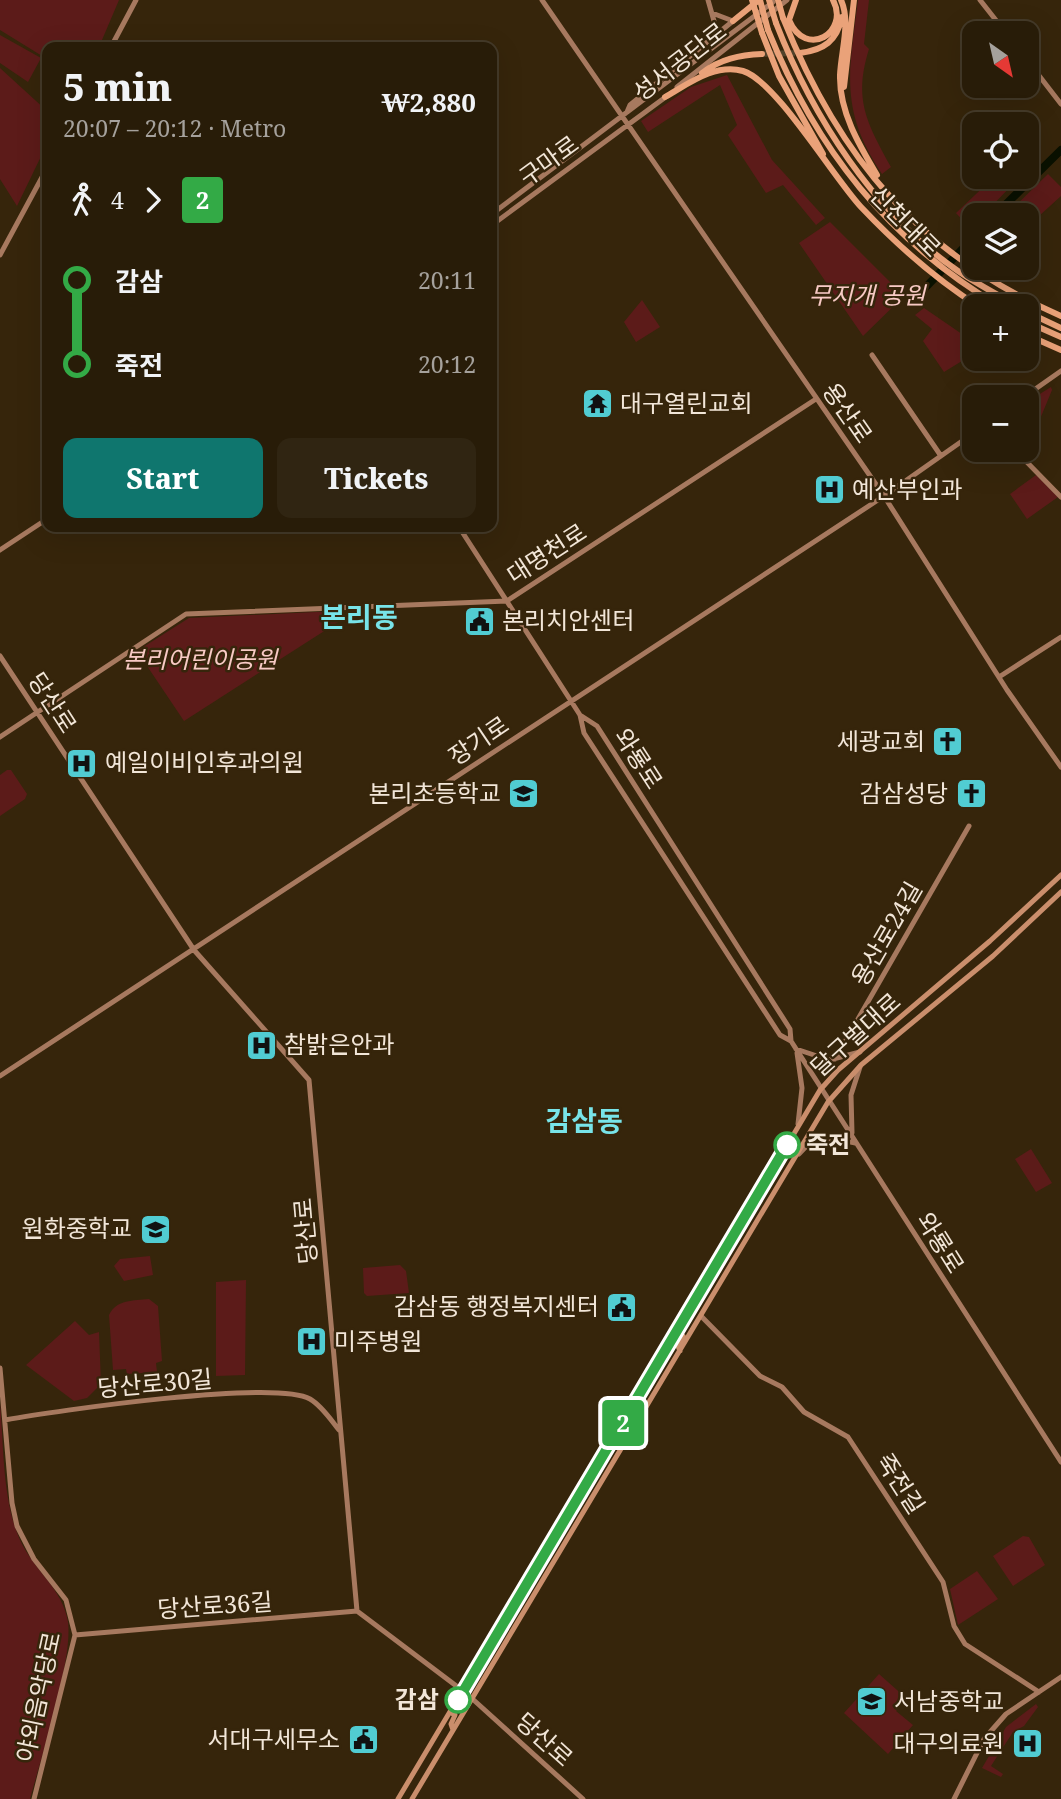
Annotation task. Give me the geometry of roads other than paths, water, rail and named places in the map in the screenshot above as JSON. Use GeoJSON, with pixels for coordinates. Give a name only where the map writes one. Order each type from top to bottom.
{"type":"FeatureCollection","features":[{"type":"Feature","properties":{"kind":"highway"},"geometry":{"type":"LineString","coordinates":[[752,0],[786,74],[828,147],[889,222],[934,264],[979,294]]}},
{"type":"Feature","properties":{"kind":"highway"},"geometry":{"type":"LineString","coordinates":[[733,21],[759,0],[779,76],[843,185]]}},
{"type":"Feature","properties":{"kind":"highway"},"geometry":{"type":"LineString","coordinates":[[769,0],[794,71],[837,142],[895,215],[957,271],[997,294]]}},
{"type":"Feature","properties":{"kind":"highway"},"geometry":{"type":"LineString","coordinates":[[776,0],[799,59],[846,144],[886,192]]}},
{"type":"Feature","properties":{"kind":"highway"},"geometry":{"type":"LineString","coordinates":[[796,0],[789,20],[793,31],[803,39],[815,40],[831,32],[836,23],[837,0]]}},
{"type":"Feature","properties":{"kind":"highway"},"geometry":{"type":"LineString","coordinates":[[837,0],[846,14],[840,77],[843,95],[859,146],[886,192]]}},
{"type":"Feature","properties":{"kind":"highway"},"geometry":{"type":"LineString","coordinates":[[800,53],[825,48],[833,40],[843,15],[837,0]]}},
{"type":"Feature","properties":{"kind":"highway"},"geometry":{"type":"LineString","coordinates":[[843,95],[854,0]]}},
{"type":"Feature","properties":{"kind":"highway"},"geometry":{"type":"LineString","coordinates":[[665,97],[712,65],[740,55],[762,54]]}},
{"type":"Feature","properties":{"kind":"highway"},"geometry":{"type":"LineString","coordinates":[[695,79],[728,69],[756,77],[843,185]]}},
{"type":"Feature","properties":{"kind":"highway","name":"신천대로"},"geometry":{"type":"LineString","coordinates":[[843,185],[927,272],[962,296]]}},
{"type":"Feature","properties":{"kind":"highway","name":"신천대로"},"geometry":{"type":"LineString","coordinates":[[886,192],[962,262],[1061,316]]}},
{"type":"Feature","properties":{"kind":"highway"},"geometry":{"type":"LineString","coordinates":[[1039,318],[1061,328]]}},
{"type":"Feature","properties":{"kind":"highway"},"geometry":{"type":"LineString","coordinates":[[1039,327],[1061,337]]}},
{"type":"Feature","properties":{"kind":"highway"},"geometry":{"type":"LineString","coordinates":[[1039,340],[1061,350]]}},
{"type":"Feature","properties":{"kind":"main road"},"geometry":{"type":"LineString","coordinates":[[114,42],[135,0]]}},
{"type":"Feature","properties":{"kind":"main road","name":"용산로"},"geometry":{"type":"LineString","coordinates":[[542,0],[884,496],[999,677],[1061,767]]}},
{"type":"Feature","properties":{"kind":"main road"},"geometry":{"type":"LineString","coordinates":[[708,0],[714,29],[710,41]]}},
{"type":"Feature","properties":{"kind":"main road","name":"성서공단로"},"geometry":{"type":"LineString","coordinates":[[624,116],[776,0]]}},
{"type":"Feature","properties":{"kind":"main road","name":"성서공단로"},"geometry":{"type":"LineString","coordinates":[[627,125],[787,0]]}},
{"type":"Feature","properties":{"kind":"main road"},"geometry":{"type":"LineString","coordinates":[[980,0],[997,21]]}},
{"type":"Feature","properties":{"kind":"main road"},"geometry":{"type":"LineString","coordinates":[[624,116],[630,106],[733,21],[712,13]]}},
{"type":"Feature","properties":{"kind":"main road"},"geometry":{"type":"LineString","coordinates":[[1040,77],[1061,104]]}},
{"type":"Feature","properties":{"kind":"main road","name":"구마로"},"geometry":{"type":"LineString","coordinates":[[497,211],[624,116]]}},
{"type":"Feature","properties":{"kind":"main road","name":"구마로"},"geometry":{"type":"LineString","coordinates":[[497,221],[627,125]]}},
{"type":"Feature","properties":{"kind":"main road"},"geometry":{"type":"LineString","coordinates":[[0,255],[42,178]]}},
{"type":"Feature","properties":{"kind":"main road"},"geometry":{"type":"LineString","coordinates":[[872,355],[941,456]]}},
{"type":"Feature","properties":{"kind":"main road"},"geometry":{"type":"LineString","coordinates":[[1039,386],[1061,371]]}},
{"type":"Feature","properties":{"kind":"main road","name":"대명천로"},"geometry":{"type":"LineString","coordinates":[[0,737],[186,614],[507,601],[817,399]]}},
{"type":"Feature","properties":{"kind":"main road","name":"장기로"},"geometry":{"type":"LineString","coordinates":[[0,1076],[884,496],[962,441]]}},
{"type":"Feature","properties":{"kind":"main road"},"geometry":{"type":"LineString","coordinates":[[1027,462],[1061,497]]}},
{"type":"Feature","properties":{"kind":"main road"},"geometry":{"type":"LineString","coordinates":[[0,550],[42,522]]}},
{"type":"Feature","properties":{"kind":"main road","name":"와룡로"},"geometry":{"type":"LineString","coordinates":[[462,532],[580,715],[584,733],[780,1035],[791,1041]]}},
{"type":"Feature","properties":{"kind":"main road"},"geometry":{"type":"LineString","coordinates":[[999,677],[1061,637]]}},
{"type":"Feature","properties":{"kind":"main road","name":"당산로"},"geometry":{"type":"LineString","coordinates":[[0,656],[194,950],[309,1080],[357,1612],[463,1691],[583,1799]]}},
{"type":"Feature","properties":{"kind":"main road","name":"와룡로"},"geometry":{"type":"LineString","coordinates":[[580,715],[597,726],[790,1029],[791,1041],[820,1090],[1061,1462]]}},
{"type":"Feature","properties":{"kind":"main road","name":"용산로24길"},"geometry":{"type":"LineString","coordinates":[[835,1059],[969,826]]}},
{"type":"Feature","properties":{"kind":"main road","name":"달구벌대로"},"geometry":{"type":"LineString","coordinates":[[398,1799],[797,1124],[820,1090],[1061,875]]}},
{"type":"Feature","properties":{"kind":"main road","name":"달구벌대로"},"geometry":{"type":"LineString","coordinates":[[412,1799],[828,1102],[861,1065],[993,956],[1061,892]]}},
{"type":"Feature","properties":{"kind":"main road"},"geometry":{"type":"LineString","coordinates":[[797,1124],[802,1088],[796,1049],[823,1059],[835,1059],[860,1052]]}},
{"type":"Feature","properties":{"kind":"main road"},"geometry":{"type":"LineString","coordinates":[[852,1136],[851,1095],[861,1065]]}},
{"type":"Feature","properties":{"kind":"main road"},"geometry":{"type":"LineString","coordinates":[[792,1162],[813,1140],[828,1137],[856,1143]]}},
{"type":"Feature","properties":{"kind":"main road","name":"죽전길"},"geometry":{"type":"LineString","coordinates":[[701,1316],[760,1376],[782,1387],[804,1412],[848,1437],[943,1582],[954,1626],[965,1644],[1039,1692]]}},
{"type":"Feature","properties":{"kind":"main road"},"geometry":{"type":"LineString","coordinates":[[676,1331],[683,1336],[678,1346],[680,1351]]}},
{"type":"Feature","properties":{"kind":"main road","name":"야외음악당로"},"geometry":{"type":"LineString","coordinates":[[0,1368],[12,1503],[17,1525],[34,1559],[66,1601],[75,1634],[34,1799]]}},
{"type":"Feature","properties":{"kind":"main road","name":"당산로30길"},"geometry":{"type":"LineString","coordinates":[[5,1420],[93,1406],[272,1392],[309,1398],[341,1432]]}},
{"type":"Feature","properties":{"kind":"main road","name":"당산로36길"},"geometry":{"type":"LineString","coordinates":[[75,1634],[357,1612]]}},
{"type":"Feature","properties":{"kind":"main road"},"geometry":{"type":"LineString","coordinates":[[954,1799],[984,1739],[1006,1714],[1061,1677]]}},
{"type":"Feature","properties":{"kind":"main road"},"geometry":{"type":"LineString","coordinates":[[450,1712],[455,1715],[451,1724],[453,1730]]}},
{"type":"Feature","properties":{"kind":"waterway"},"geometry":{"type":"LineString","coordinates":[[1007,203],[1061,150]]}},
{"type":"Feature","properties":{"kind":"waterway"},"geometry":{"type":"LineString","coordinates":[[924,289],[962,250]]}},
{"type":"Feature","properties":{"kind":"tunnel"},"geometry":{"type":"LineString","coordinates":[[762,54],[800,53]]}},
{"type":"Feature","properties":{"kind":"metro line","name":"2"},"geometry":{"type":"LineString","coordinates":[[458,1700],[787,1145]]}},
{"type":"Feature","properties":{"kind":"place","name":"대구열린교회"},"geometry":{"type":"Point","coordinates":[597,404]}},
{"type":"Feature","properties":{"kind":"place","name":"예산부인과"},"geometry":{"type":"Point","coordinates":[829,490]}},
{"type":"Feature","properties":{"kind":"place","name":"본리치안센터"},"geometry":{"type":"Point","coordinates":[479,621]}},
{"type":"Feature","properties":{"kind":"place","name":"세광교회"},"geometry":{"type":"Point","coordinates":[948,742]}},
{"type":"Feature","properties":{"kind":"place","name":"예일이비인후과의원"},"geometry":{"type":"Point","coordinates":[82,763]}},
{"type":"Feature","properties":{"kind":"place","name":"본리초등학교"},"geometry":{"type":"Point","coordinates":[524,794]}},
{"type":"Feature","properties":{"kind":"place","name":"감삼성당"},"geometry":{"type":"Point","coordinates":[971,794]}},
{"type":"Feature","properties":{"kind":"place","name":"참밝은안과"},"geometry":{"type":"Point","coordinates":[261,1045]}},
{"type":"Feature","properties":{"kind":"place","name":"죽전"},"geometry":{"type":"Point","coordinates":[787,1145]}},
{"type":"Feature","properties":{"kind":"place","name":"원화중학교"},"geometry":{"type":"Point","coordinates":[155,1229]}},
{"type":"Feature","properties":{"kind":"place","name":"감삼동 행정복지센터"},"geometry":{"type":"Point","coordinates":[622,1307]}},
{"type":"Feature","properties":{"kind":"place","name":"미주병원"},"geometry":{"type":"Point","coordinates":[311,1342]}},
{"type":"Feature","properties":{"kind":"place","name":"감삼"},"geometry":{"type":"Point","coordinates":[458,1700]}},
{"type":"Feature","properties":{"kind":"place","name":"서남중학교"},"geometry":{"type":"Point","coordinates":[871,1702]}},
{"type":"Feature","properties":{"kind":"place","name":"서대구세무소"},"geometry":{"type":"Point","coordinates":[363,1740]}},
{"type":"Feature","properties":{"kind":"place","name":"대구의료원"},"geometry":{"type":"Point","coordinates":[1027,1744]}},
{"type":"Feature","properties":{"kind":"district","name":"본리동"},"geometry":{"type":"Point","coordinates":[359,617]}},
{"type":"Feature","properties":{"kind":"district","name":"감삼동"},"geometry":{"type":"Point","coordinates":[584,1121]}},
{"type":"Feature","properties":{"kind":"park label","name":"무지개 공원"},"geometry":{"type":"Point","coordinates":[867,296]}},
{"type":"Feature","properties":{"kind":"park label","name":"본리어린이공원"},"geometry":{"type":"Point","coordinates":[200,660]}}]}
